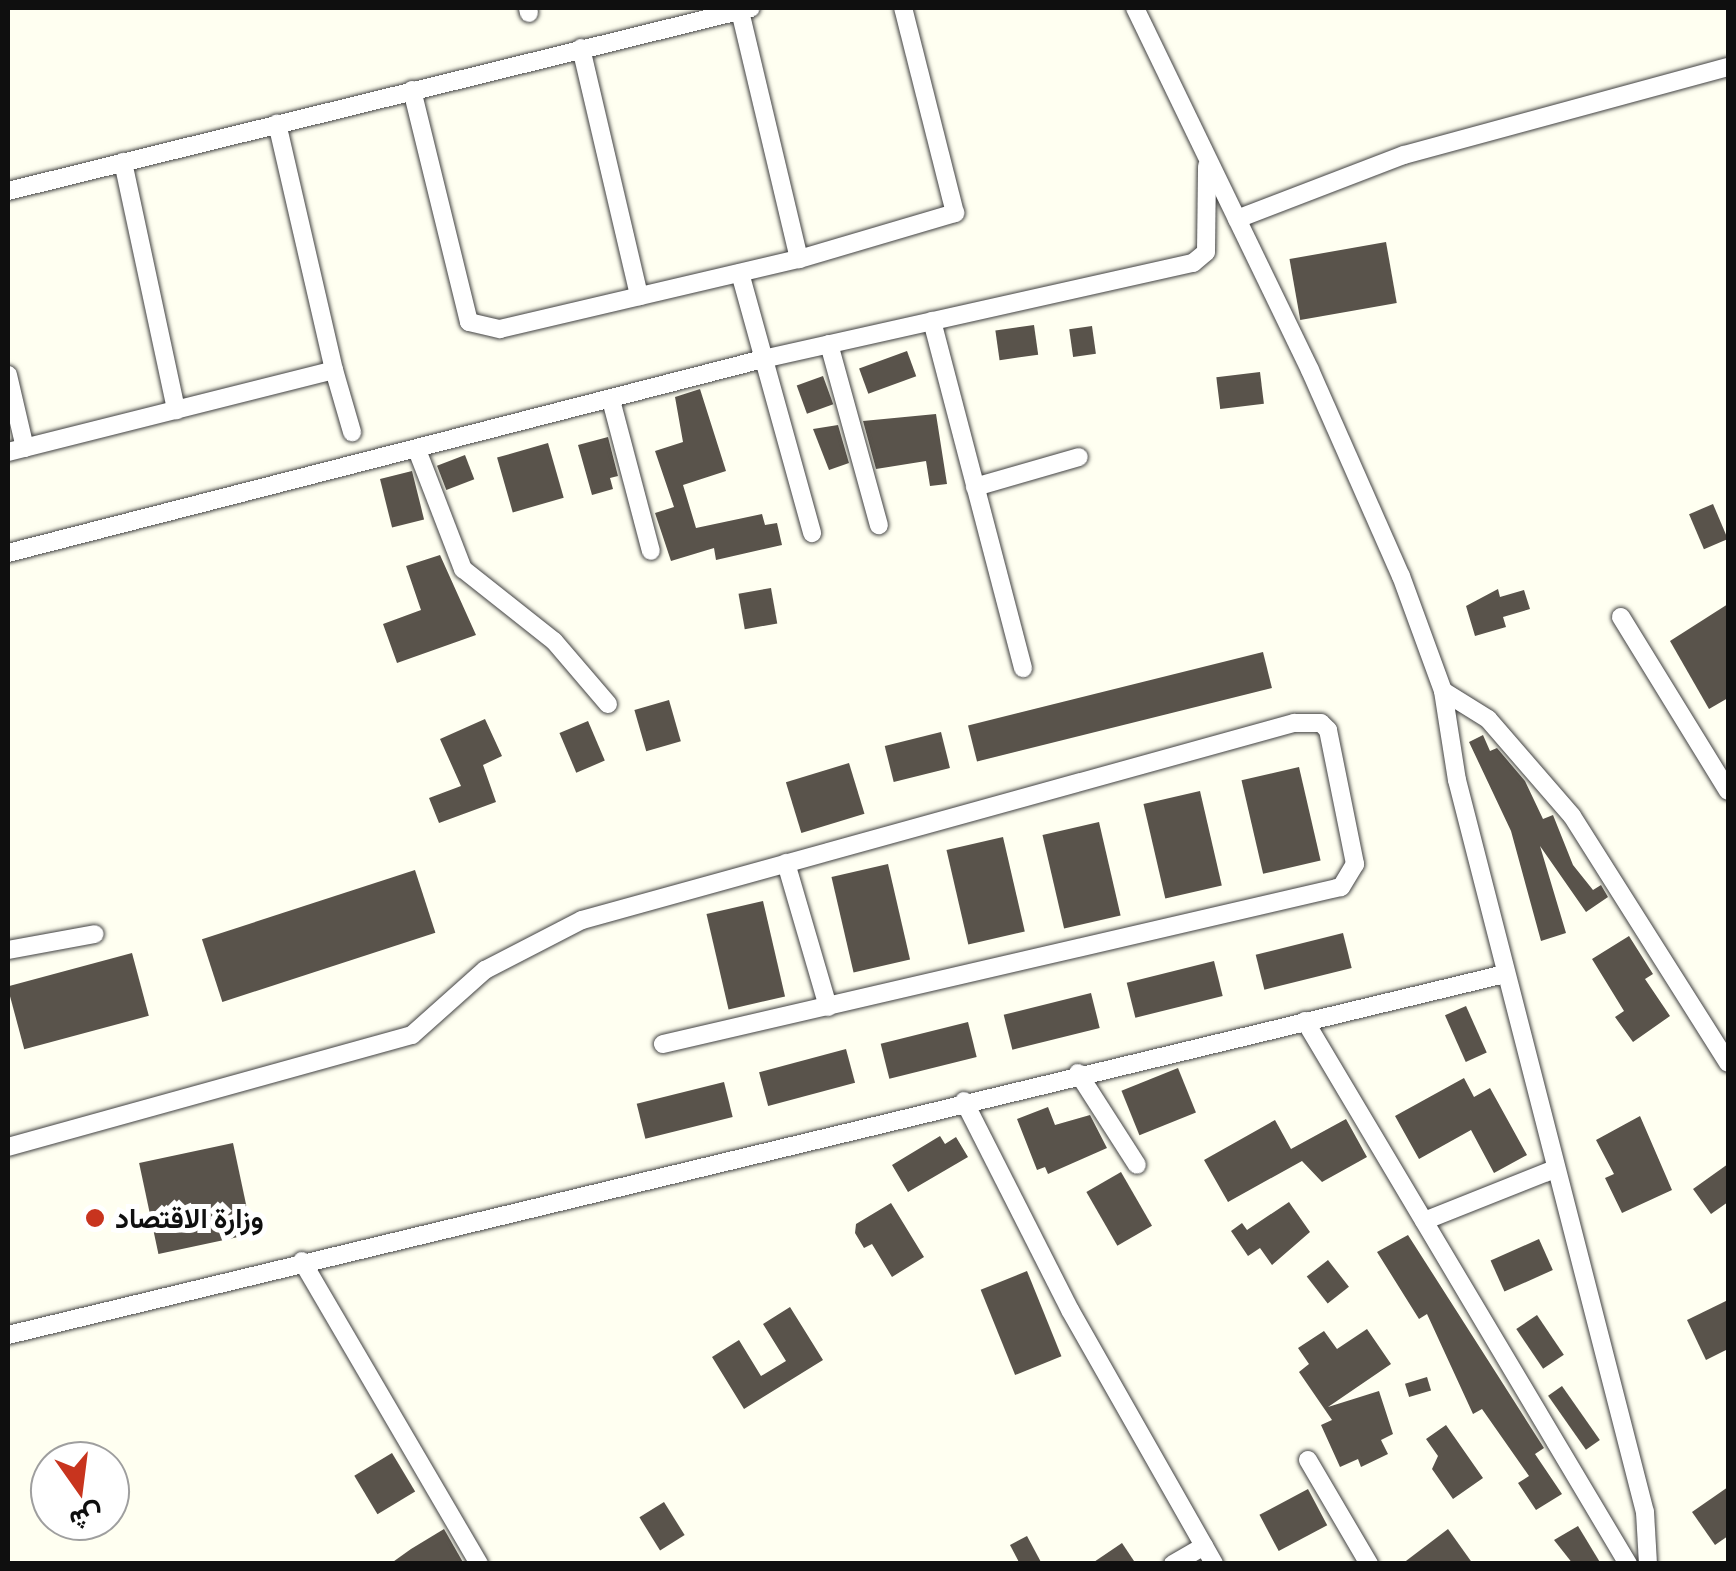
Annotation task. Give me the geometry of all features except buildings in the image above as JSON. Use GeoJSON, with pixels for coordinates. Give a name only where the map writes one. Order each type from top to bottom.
{"type":"FeatureCollection","features":[{"type":"Feature","properties":{"kind":"street"},"geometry":{"type":"LineString","coordinates":[[412,90],[469,322],[500,329],[799,259],[954,214],[903,8]]}},
{"type":"Feature","properties":{"kind":"street"},"geometry":{"type":"LineString","coordinates":[[1135,8],[1401,576],[1443,691],[1456,780],[1645,1512],[1648,1564]]}},
{"type":"Feature","properties":{"kind":"street"},"geometry":{"type":"LineString","coordinates":[[8,191],[746,9],[799,259]]}},
{"type":"Feature","properties":{"kind":"street"},"geometry":{"type":"LineString","coordinates":[[581,48],[639,296]]}},
{"type":"Feature","properties":{"kind":"street"},"geometry":{"type":"LineString","coordinates":[[1237,219],[1404,155],[1728,67]]}},
{"type":"Feature","properties":{"kind":"street"},"geometry":{"type":"LineString","coordinates":[[277,123],[352,432]]}},
{"type":"Feature","properties":{"kind":"street"},"geometry":{"type":"LineString","coordinates":[[8,553],[763,360],[1198,260],[1206,252],[1207,161]]}},
{"type":"Feature","properties":{"kind":"street"},"geometry":{"type":"LineString","coordinates":[[123,162],[176,410]]}},
{"type":"Feature","properties":{"kind":"street"},"geometry":{"type":"LineString","coordinates":[[740,273],[812,533]]}},
{"type":"Feature","properties":{"kind":"street"},"geometry":{"type":"LineString","coordinates":[[932,321],[1022,668]]}},
{"type":"Feature","properties":{"kind":"street"},"geometry":{"type":"LineString","coordinates":[[829,344],[879,525]]}},
{"type":"Feature","properties":{"kind":"street"},"geometry":{"type":"LineString","coordinates":[[8,375],[16,450],[334,370]]}},
{"type":"Feature","properties":{"kind":"street"},"geometry":{"type":"LineString","coordinates":[[610,400],[652,552]]}},
{"type":"Feature","properties":{"kind":"street"},"geometry":{"type":"LineString","coordinates":[[417,450],[463,568],[554,642],[608,704]]}},
{"type":"Feature","properties":{"kind":"street"},"geometry":{"type":"LineString","coordinates":[[975,487],[1079,457]]}},
{"type":"Feature","properties":{"kind":"street"},"geometry":{"type":"LineString","coordinates":[[1622,617],[1728,790]]}},
{"type":"Feature","properties":{"kind":"street"},"geometry":{"type":"LineString","coordinates":[[1443,691],[1488,719],[1572,816],[1728,1063]]}},
{"type":"Feature","properties":{"kind":"street"},"geometry":{"type":"LineString","coordinates":[[8,1147],[412,1035],[485,970],[582,920],[1294,723],[1321,722],[1328,730],[1355,864],[1341,887],[663,1044]]}},
{"type":"Feature","properties":{"kind":"street"},"geometry":{"type":"LineString","coordinates":[[786,862],[828,1006]]}},
{"type":"Feature","properties":{"kind":"street"},"geometry":{"type":"LineString","coordinates":[[8,950],[95,934]]}},
{"type":"Feature","properties":{"kind":"street"},"geometry":{"type":"LineString","coordinates":[[8,1335],[1078,1072],[1505,974]]}},
{"type":"Feature","properties":{"kind":"street"},"geometry":{"type":"LineString","coordinates":[[1305,1021],[1628,1564]]}},
{"type":"Feature","properties":{"kind":"street"},"geometry":{"type":"LineString","coordinates":[[1078,1072],[1136,1165]]}},
{"type":"Feature","properties":{"kind":"street"},"geometry":{"type":"LineString","coordinates":[[964,1101],[1070,1310],[1214,1564]]}},
{"type":"Feature","properties":{"kind":"street"},"geometry":{"type":"LineString","coordinates":[[1424,1220],[1556,1169]]}},
{"type":"Feature","properties":{"kind":"street"},"geometry":{"type":"LineString","coordinates":[[302,1261],[480,1564]]}},
{"type":"Feature","properties":{"kind":"street"},"geometry":{"type":"LineString","coordinates":[[1308,1460],[1369,1564]]}},
{"type":"Feature","properties":{"kind":"street"},"geometry":{"type":"LineString","coordinates":[[1173,1564],[1204,1546]]}},
{"type":"Feature","properties":{"kind":"place","name":"وزارة الاقتصاد"},"geometry":{"type":"Point","coordinates":[95,1218]}}]}
